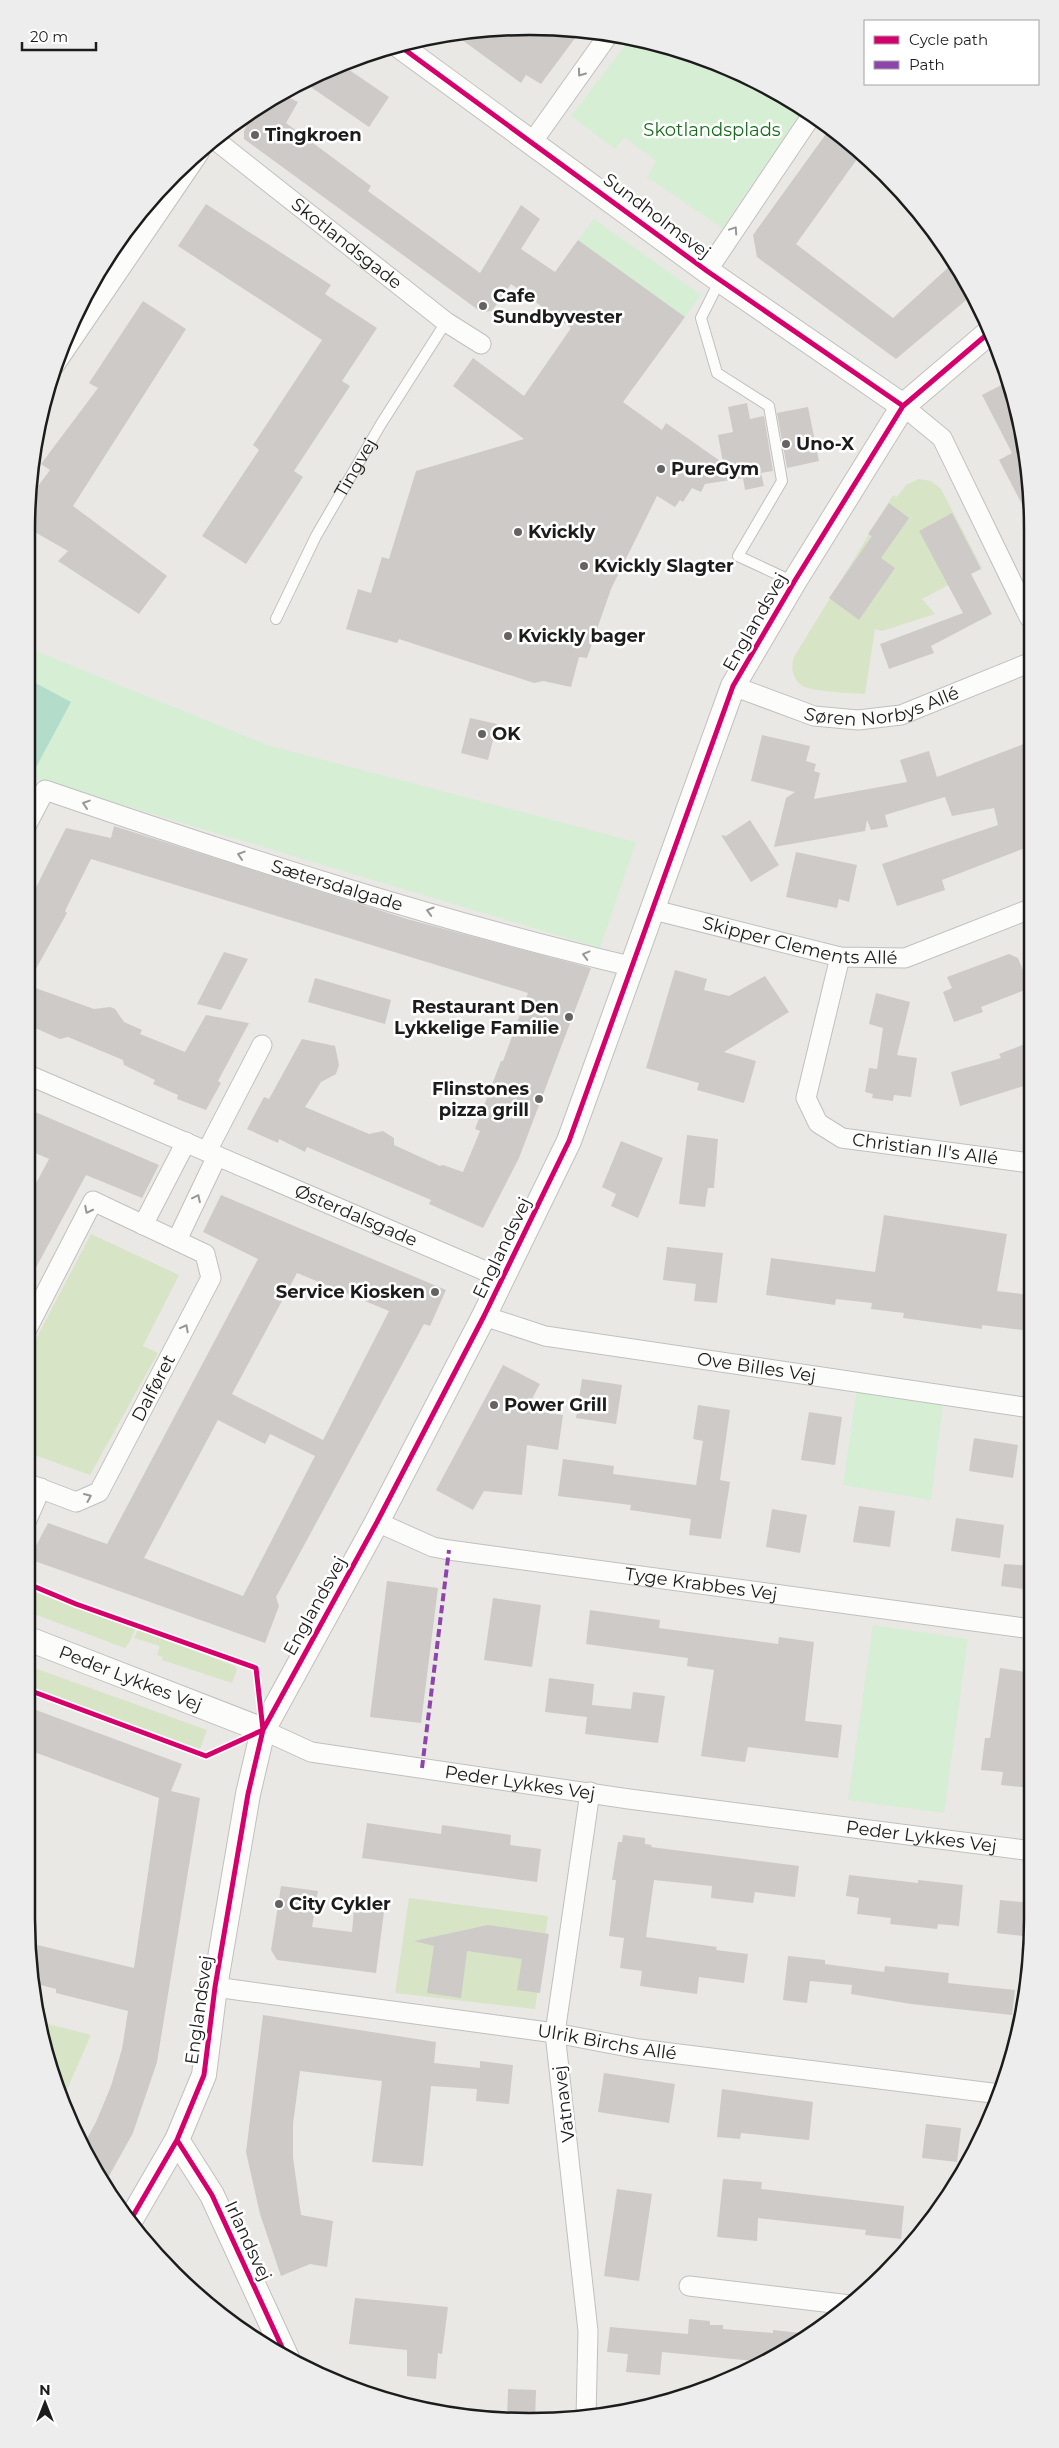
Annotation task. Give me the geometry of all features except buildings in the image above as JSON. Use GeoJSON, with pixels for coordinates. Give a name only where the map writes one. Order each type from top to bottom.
{"type":"FeatureCollection","features":[{"type":"Feature","properties":{"kind":"street"},"geometry":{"type":"LineString","coordinates":[[533,141],[604,41]]}},
{"type":"Feature","properties":{"kind":"street","name":"Sundholmsvej"},"geometry":{"type":"LineString","coordinates":[[407,51],[533,141],[713,275],[903,406]]}},
{"type":"Feature","properties":{"kind":"street"},"geometry":{"type":"LineString","coordinates":[[713,275],[808,121]]}},
{"type":"Feature","properties":{"kind":"street","name":"Skotlandsgade"},"geometry":{"type":"LineString","coordinates":[[220,144],[446,322],[481,344]]}},
{"type":"Feature","properties":{"kind":"street"},"geometry":{"type":"LineString","coordinates":[[76,334],[179,181]]}},
{"type":"Feature","properties":{"kind":"street","name":"Englandsvej"},"geometry":{"type":"LineString","coordinates":[[133,2215],[177,2140],[204,2075],[215,1986],[248,1794],[262,1730],[377,1522],[504,1279],[569,1141],[634,967],[734,686],[794,582],[903,406],[984,336]]}},
{"type":"Feature","properties":{"kind":"street"},"geometry":{"type":"LineString","coordinates":[[903,406],[942,438],[1024,608]]}},
{"type":"Feature","properties":{"kind":"street","name":"Søren Norbys Allé"},"geometry":{"type":"LineString","coordinates":[[734,686],[814,716],[858,720],[901,715],[1024,665]]}},
{"type":"Feature","properties":{"kind":"street","name":"Sætersdalgade"},"geometry":{"type":"LineString","coordinates":[[35,809],[45,790],[275,866],[498,931],[634,967]]}},
{"type":"Feature","properties":{"kind":"street","name":"Skipper Clements Allé"},"geometry":{"type":"LineString","coordinates":[[654,910],[840,957],[905,958],[1024,911]]}},
{"type":"Feature","properties":{"kind":"street","name":"Christian II's Allé"},"geometry":{"type":"LineString","coordinates":[[840,957],[806,1098],[818,1123],[842,1138],[1024,1161]]}},
{"type":"Feature","properties":{"kind":"street"},"geometry":{"type":"LineString","coordinates":[[177,1240],[212,1153],[262,1045]]}},
{"type":"Feature","properties":{"kind":"street","name":"Østerdalsgade"},"geometry":{"type":"LineString","coordinates":[[35,1078],[504,1279]]}},
{"type":"Feature","properties":{"kind":"street"},"geometry":{"type":"LineString","coordinates":[[143,1225],[186,1142]]}},
{"type":"Feature","properties":{"kind":"street","name":"Dalføret"},"geometry":{"type":"LineString","coordinates":[[35,1314],[93,1200],[205,1254],[211,1278],[99,1492],[76,1502],[35,1486]]}},
{"type":"Feature","properties":{"kind":"street","name":"Ove Billes Vej"},"geometry":{"type":"LineString","coordinates":[[484,1316],[545,1336],[1024,1407]]}},
{"type":"Feature","properties":{"kind":"street","name":"Tyge Krabbes Vej"},"geometry":{"type":"LineString","coordinates":[[377,1522],[433,1547],[449,1550],[1024,1628]]}},
{"type":"Feature","properties":{"kind":"street","name":"Peder Lykkes Vej"},"geometry":{"type":"LineString","coordinates":[[35,1642],[262,1730],[311,1752],[590,1792],[1024,1850]]}},
{"type":"Feature","properties":{"kind":"street","name":"Vatnavej"},"geometry":{"type":"LineString","coordinates":[[586,2410],[588,2331],[555,2033],[590,1792]]}},
{"type":"Feature","properties":{"kind":"street","name":"Ulrik Birchs Allé"},"geometry":{"type":"LineString","coordinates":[[215,1986],[555,2033],[639,2048],[992,2093]]}},
{"type":"Feature","properties":{"kind":"street","name":"Irlandsvej"},"geometry":{"type":"LineString","coordinates":[[177,2140],[212,2195],[282,2347]]}},
{"type":"Feature","properties":{"kind":"street"},"geometry":{"type":"LineString","coordinates":[[689,2286],[840,2304]]}},
{"type":"Feature","properties":{"kind":"lane"},"geometry":{"type":"LineString","coordinates":[[713,275],[701,318],[717,373],[768,406],[782,481],[738,556],[794,582]]}},
{"type":"Feature","properties":{"kind":"lane","name":"Tingvej"},"geometry":{"type":"LineString","coordinates":[[276,619],[316,536],[381,424],[446,322]]}},
{"type":"Feature","properties":{"kind":"green space","name":"Skotlandsplads"},"geometry":{"type":"Polygon","coordinates":[[[625,45],[688,61],[719,73],[777,101],[799,115],[722,228],[647,177],[656,161],[624,137],[615,149],[571,116],[625,45]]]}},
{"type":"Feature","properties":{"kind":"green space"},"geometry":{"type":"Polygon","coordinates":[[[594,219],[701,295],[685,317],[578,240],[594,219]]]}},
{"type":"Feature","properties":{"kind":"green space"},"geometry":{"type":"Polygon","coordinates":[[[919,479],[931,481],[941,489],[982,568],[922,599],[935,614],[882,631],[875,629],[865,694],[818,690],[801,685],[795,678],[792,666],[794,657],[893,495],[897,497],[906,485],[919,479]]]}},
{"type":"Feature","properties":{"kind":"green space"},"geometry":{"type":"Polygon","coordinates":[[[35,651],[267,745],[636,842],[600,948],[35,779],[35,651]]]}},
{"type":"Feature","properties":{"kind":"green space"},"geometry":{"type":"Polygon","coordinates":[[[35,683],[71,702],[35,769],[35,683]]]}},
{"type":"Feature","properties":{"kind":"green space"},"geometry":{"type":"Polygon","coordinates":[[[91,1234],[179,1275],[143,1346],[158,1353],[90,1475],[35,1455],[35,1341],[91,1234]]]}},
{"type":"Feature","properties":{"kind":"green space"},"geometry":{"type":"Polygon","coordinates":[[[857,1389],[943,1404],[931,1500],[843,1485],[857,1389]]]}},
{"type":"Feature","properties":{"kind":"green space"},"geometry":{"type":"Polygon","coordinates":[[[35,1592],[135,1629],[125,1648],[35,1614],[35,1592]]]}},
{"type":"Feature","properties":{"kind":"green space"},"geometry":{"type":"Polygon","coordinates":[[[873,1625],[968,1639],[944,1813],[848,1800],[873,1625]]]}},
{"type":"Feature","properties":{"kind":"green space"},"geometry":{"type":"Polygon","coordinates":[[[138,1630],[235,1666],[237,1670],[232,1683],[162,1660],[163,1657],[157,1655],[160,1646],[134,1638],[138,1630]]]}},
{"type":"Feature","properties":{"kind":"green space"},"geometry":{"type":"Polygon","coordinates":[[[35,1668],[207,1730],[200,1749],[35,1688],[35,1668]]]}},
{"type":"Feature","properties":{"kind":"green space"},"geometry":{"type":"Polygon","coordinates":[[[409,1898],[548,1916],[535,2009],[395,1993],[409,1898]]]}},
{"type":"Feature","properties":{"kind":"green space"},"geometry":{"type":"Polygon","coordinates":[[[47,2024],[91,2035],[66,2091],[47,2024]]]}},
{"type":"Feature","properties":{"kind":"marked path"},"geometry":{"type":"LineString","coordinates":[[422,1768],[449,1550]]}},
{"type":"Feature","properties":{"kind":"cycle path"},"geometry":{"type":"LineString","coordinates":[[407,51],[707,271],[903,406]]}},
{"type":"Feature","properties":{"kind":"cycle path"},"geometry":{"type":"LineString","coordinates":[[133,2215],[177,2140],[204,2075],[215,1987],[248,1794],[263,1730],[377,1522],[484,1316],[569,1141],[733,686],[794,582],[903,406],[984,337]]}},
{"type":"Feature","properties":{"kind":"cycle path"},"geometry":{"type":"LineString","coordinates":[[35,1587],[76,1604],[256,1668],[263,1730]]}},
{"type":"Feature","properties":{"kind":"cycle path"},"geometry":{"type":"LineString","coordinates":[[35,1692],[206,1756],[263,1730]]}},
{"type":"Feature","properties":{"kind":"cycle path"},"geometry":{"type":"LineString","coordinates":[[177,2140],[212,2195],[282,2347]]}},
{"type":"Feature","properties":{"kind":"place","name":"Tingkroen"},"geometry":{"type":"Point","coordinates":[255,135]}},
{"type":"Feature","properties":{"kind":"place","name":"Cafe Sundbyvester"},"geometry":{"type":"Point","coordinates":[483,306]}},
{"type":"Feature","properties":{"kind":"place","name":"Uno-X"},"geometry":{"type":"Point","coordinates":[786,444]}},
{"type":"Feature","properties":{"kind":"place","name":"PureGym"},"geometry":{"type":"Point","coordinates":[661,469]}},
{"type":"Feature","properties":{"kind":"place","name":"Kvickly"},"geometry":{"type":"Point","coordinates":[518,532]}},
{"type":"Feature","properties":{"kind":"place","name":"Kvickly Slagter"},"geometry":{"type":"Point","coordinates":[584,566]}},
{"type":"Feature","properties":{"kind":"place","name":"Kvickly bager"},"geometry":{"type":"Point","coordinates":[508,636]}},
{"type":"Feature","properties":{"kind":"place","name":"OK"},"geometry":{"type":"Point","coordinates":[482,734]}},
{"type":"Feature","properties":{"kind":"place","name":"Restaurant Den Lykkelige Familie"},"geometry":{"type":"Point","coordinates":[569,1017]}},
{"type":"Feature","properties":{"kind":"place","name":"Flinstones pizza grill"},"geometry":{"type":"Point","coordinates":[539,1099]}},
{"type":"Feature","properties":{"kind":"place","name":"Service Kiosken"},"geometry":{"type":"Point","coordinates":[435,1292]}},
{"type":"Feature","properties":{"kind":"place","name":"Power Grill"},"geometry":{"type":"Point","coordinates":[494,1405]}},
{"type":"Feature","properties":{"kind":"place","name":"City Cykler"},"geometry":{"type":"Point","coordinates":[279,1904]}}]}
